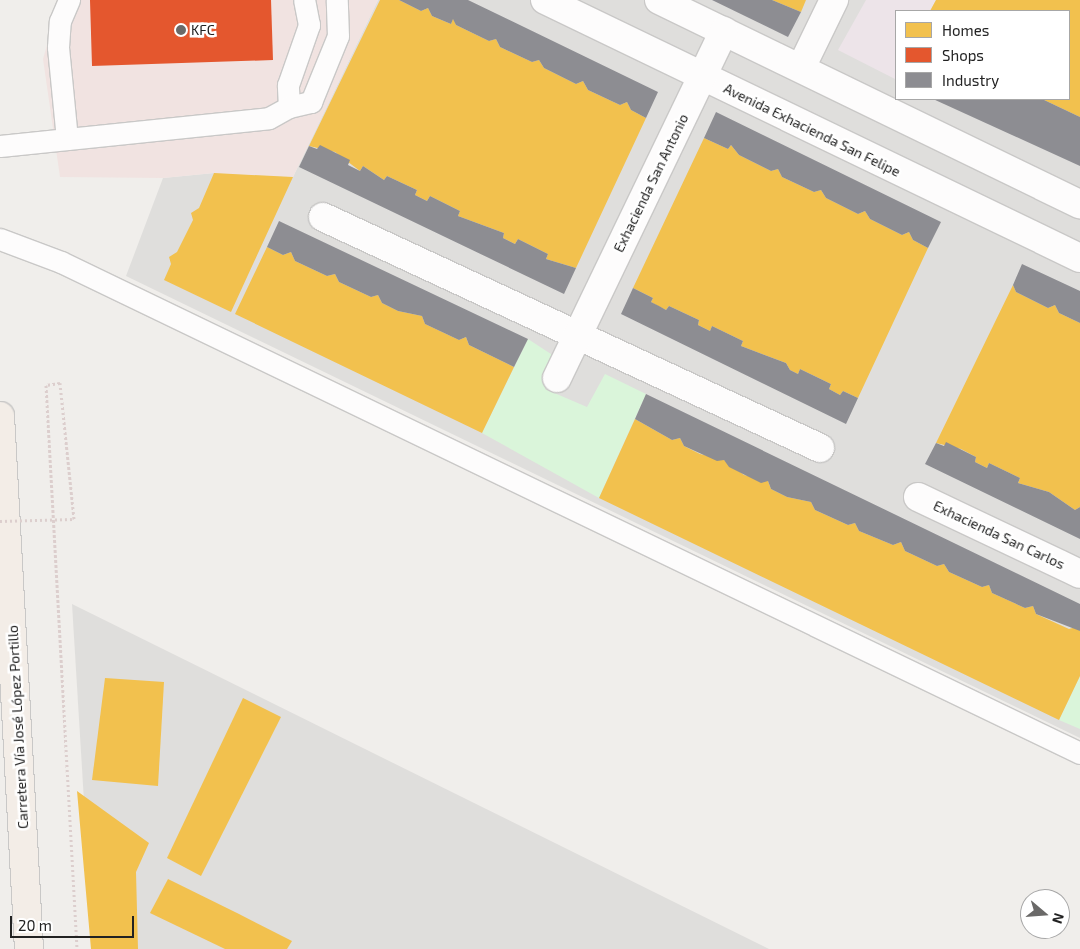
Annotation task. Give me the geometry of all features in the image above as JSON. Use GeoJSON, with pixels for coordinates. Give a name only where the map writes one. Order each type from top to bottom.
{"type":"FeatureCollection","features":[{"type":"Feature","properties":{"kind":"main road","name":"Carretera Vía José López Portillo"},"geometry":{"type":"LineString","coordinates":[[0,416],[30,949]]}},
{"type":"Feature","properties":{"kind":"street","name":"Avenida Exhacienda San Felipe"},"geometry":{"type":"LineString","coordinates":[[546,0],[1080,258]]}},
{"type":"Feature","properties":{"kind":"street"},"geometry":{"type":"LineString","coordinates":[[659,0],[1080,204]]}},
{"type":"Feature","properties":{"kind":"street"},"geometry":{"type":"LineString","coordinates":[[801,68],[834,0]]}},
{"type":"Feature","properties":{"kind":"street","name":"Exhacienda San Antonio"},"geometry":{"type":"LineString","coordinates":[[558,378],[724,31]]}},
{"type":"Feature","properties":{"kind":"street"},"geometry":{"type":"LineString","coordinates":[[323,217],[820,448]]}},
{"type":"Feature","properties":{"kind":"street","name":"Exhacienda San Carlos"},"geometry":{"type":"LineString","coordinates":[[918,497],[1080,574]]}},
{"type":"Feature","properties":{"kind":"lane"},"geometry":{"type":"LineString","coordinates":[[66,139],[58,47],[60,22],[69,0]]}},
{"type":"Feature","properties":{"kind":"lane"},"geometry":{"type":"LineString","coordinates":[[289,107],[288,85],[309,25],[304,0]]}},
{"type":"Feature","properties":{"kind":"lane"},"geometry":{"type":"LineString","coordinates":[[0,146],[269,118],[289,107],[311,102],[328,67],[338,36],[338,0]]}},
{"type":"Feature","properties":{"kind":"lane"},"geometry":{"type":"LineString","coordinates":[[0,239],[61,262],[1080,753]]}},
{"type":"Feature","properties":{"kind":"path"},"geometry":{"type":"LineString","coordinates":[[0,521],[74,520],[60,383],[46,384],[76,949]]}},
{"type":"Feature","properties":{"kind":"shaded area"},"geometry":{"type":"Polygon","coordinates":[[[60,0],[378,0],[293,177],[214,173],[163,178],[60,177],[43,59],[60,0]]]}},
{"type":"Feature","properties":{"kind":"shaded area"},"geometry":{"type":"Polygon","coordinates":[[[378,0],[1080,0],[1080,738],[126,276],[163,178],[214,173],[293,177],[378,0]]]}},
{"type":"Feature","properties":{"kind":"shaded area"},"geometry":{"type":"Polygon","coordinates":[[[866,0],[936,0],[931,10],[895,10],[895,79],[838,50],[866,0]]]}},
{"type":"Feature","properties":{"kind":"shaded area"},"geometry":{"type":"Polygon","coordinates":[[[72,604],[769,949],[93,949],[72,604]]]}},
{"type":"Feature","properties":{"kind":"green space"},"geometry":{"type":"Polygon","coordinates":[[[528,339],[554,356],[545,389],[587,407],[605,374],[646,394],[599,498],[482,433],[528,339]]]}},
{"type":"Feature","properties":{"kind":"green space"},"geometry":{"type":"Polygon","coordinates":[[[1080,676],[1080,729],[1059,720],[1080,676]]]}},
{"type":"Feature","properties":{"kind":"building: Homes"},"geometry":{"type":"Polygon","coordinates":[[[380,0],[399,0],[421,11],[428,8],[432,16],[451,24],[453,18],[456,25],[489,41],[496,39],[500,47],[532,62],[539,60],[544,68],[576,84],[583,81],[588,90],[620,105],[627,102],[631,110],[646,118],[576,268],[546,259],[548,254],[518,239],[515,244],[503,238],[504,233],[458,216],[460,211],[430,196],[427,201],[415,195],[417,190],[387,176],[384,180],[363,166],[360,171],[335,152],[309,146],[380,0]]]}},
{"type":"Feature","properties":{"kind":"building: Homes"},"geometry":{"type":"Polygon","coordinates":[[[772,0],[806,0],[801,12],[772,0]]]}},
{"type":"Feature","properties":{"kind":"building: Homes"},"geometry":{"type":"Polygon","coordinates":[[[936,0],[1080,0],[1080,117],[1044,100],[1070,100],[1070,10],[931,10],[936,0]]]}},
{"type":"Feature","properties":{"kind":"building: Homes"},"geometry":{"type":"Polygon","coordinates":[[[704,138],[728,149],[731,145],[739,155],[771,171],[778,169],[782,177],[814,192],[821,190],[826,198],[858,214],[865,211],[870,219],[902,235],[909,232],[913,240],[928,248],[858,398],[843,391],[840,395],[829,389],[831,384],[800,369],[798,374],[790,370],[786,363],[741,346],[743,341],[712,326],[710,331],[698,325],[699,320],[669,306],[666,310],[651,302],[653,298],[633,288],[704,138]]]}},
{"type":"Feature","properties":{"kind":"building: Homes"},"geometry":{"type":"Polygon","coordinates":[[[214,173],[293,177],[231,312],[164,280],[171,264],[169,257],[177,252],[193,220],[191,213],[199,208],[214,173]]]}},
{"type":"Feature","properties":{"kind":"building: Homes"},"geometry":{"type":"Polygon","coordinates":[[[267,247],[283,255],[291,252],[295,261],[327,276],[335,274],[339,282],[371,297],[378,295],[382,303],[398,311],[422,316],[425,324],[459,340],[466,337],[469,345],[514,367],[482,433],[235,314],[267,247]]]}},
{"type":"Feature","properties":{"kind":"building: Homes"},"geometry":{"type":"Polygon","coordinates":[[[1013,285],[1016,292],[1048,308],[1055,305],[1059,313],[1080,323],[1080,507],[1075,510],[1049,492],[1018,483],[1020,478],[989,463],[987,468],[975,462],[976,457],[961,449],[936,443],[1013,285]]]}},
{"type":"Feature","properties":{"kind":"building: Homes"},"geometry":{"type":"Polygon","coordinates":[[[635,419],[672,440],[680,438],[684,446],[700,454],[724,460],[744,475],[768,481],[771,489],[787,497],[811,502],[815,510],[848,525],[855,523],[859,531],[893,545],[901,542],[905,551],[937,566],[944,564],[949,572],[982,587],[989,585],[992,593],[1025,608],[1033,606],[1036,614],[1069,629],[1076,627],[1080,631],[1080,676],[1059,720],[599,498],[635,419]]]}},
{"type":"Feature","properties":{"kind":"building: Homes"},"geometry":{"type":"Polygon","coordinates":[[[105,678],[164,682],[158,786],[92,780],[105,678]]]}},
{"type":"Feature","properties":{"kind":"building: Homes"},"geometry":{"type":"Polygon","coordinates":[[[243,698],[281,717],[201,876],[167,858],[243,698]]]}},
{"type":"Feature","properties":{"kind":"building: Homes"},"geometry":{"type":"Polygon","coordinates":[[[77,791],[149,843],[136,872],[138,949],[91,949],[77,791]]]}},
{"type":"Feature","properties":{"kind":"building: Homes"},"geometry":{"type":"Polygon","coordinates":[[[168,879],[292,941],[287,949],[225,949],[150,913],[168,879]]]}},
{"type":"Feature","properties":{"kind":"building: Shops","name":"KFC"},"geometry":{"type":"Polygon","coordinates":[[[90,0],[271,0],[273,60],[92,66],[90,0]]]}},
{"type":"Feature","properties":{"kind":"building: Industry"},"geometry":{"type":"Polygon","coordinates":[[[399,0],[468,0],[658,92],[646,118],[631,110],[627,102],[620,105],[588,90],[583,81],[576,84],[544,68],[539,60],[532,62],[500,47],[496,39],[489,41],[456,25],[453,19],[451,24],[432,16],[428,8],[421,11],[399,0]]]}},
{"type":"Feature","properties":{"kind":"building: Industry"},"geometry":{"type":"Polygon","coordinates":[[[712,0],[772,0],[801,12],[788,37],[712,0]]]}},
{"type":"Feature","properties":{"kind":"building: Industry"},"geometry":{"type":"Polygon","coordinates":[[[935,100],[1044,100],[1080,117],[1080,166],[935,100]]]}},
{"type":"Feature","properties":{"kind":"building: Industry"},"geometry":{"type":"Polygon","coordinates":[[[716,112],[941,222],[928,248],[913,240],[909,232],[902,235],[870,219],[865,211],[858,214],[826,198],[821,190],[814,192],[782,177],[778,169],[771,171],[739,155],[731,145],[728,149],[704,138],[716,112]]]}},
{"type":"Feature","properties":{"kind":"building: Industry"},"geometry":{"type":"Polygon","coordinates":[[[320,145],[350,160],[348,165],[360,171],[363,166],[384,180],[387,176],[417,190],[415,195],[427,201],[430,196],[460,211],[458,216],[504,233],[503,238],[515,244],[518,239],[548,254],[546,259],[576,268],[564,294],[299,167],[309,146],[317,149],[320,145]]]}},
{"type":"Feature","properties":{"kind":"building: Industry"},"geometry":{"type":"Polygon","coordinates":[[[279,221],[528,339],[514,367],[469,345],[466,337],[459,340],[425,324],[422,316],[398,311],[382,303],[378,295],[371,297],[339,282],[335,274],[327,276],[295,261],[291,252],[283,255],[267,247],[279,221]]]}},
{"type":"Feature","properties":{"kind":"building: Industry"},"geometry":{"type":"Polygon","coordinates":[[[1022,264],[1080,291],[1080,323],[1059,313],[1055,305],[1048,308],[1016,292],[1013,285],[1022,264]]]}},
{"type":"Feature","properties":{"kind":"building: Industry"},"geometry":{"type":"Polygon","coordinates":[[[633,288],[653,298],[651,302],[666,310],[669,306],[699,320],[698,325],[710,331],[712,326],[743,341],[741,346],[786,363],[790,370],[798,374],[800,369],[831,384],[829,389],[840,395],[843,391],[858,398],[846,424],[621,314],[633,288]]]}},
{"type":"Feature","properties":{"kind":"building: Industry"},"geometry":{"type":"Polygon","coordinates":[[[646,394],[1080,604],[1080,631],[1036,614],[1033,606],[1025,608],[992,593],[989,585],[982,587],[949,572],[944,564],[937,566],[905,551],[901,542],[893,545],[859,531],[855,523],[848,525],[815,510],[811,502],[787,497],[771,489],[768,481],[761,483],[729,467],[724,460],[717,461],[684,446],[680,438],[672,440],[635,419],[646,394]]]}},
{"type":"Feature","properties":{"kind":"building: Industry"},"geometry":{"type":"Polygon","coordinates":[[[946,442],[976,457],[975,462],[987,468],[989,463],[1020,478],[1018,483],[1049,492],[1075,510],[1080,507],[1080,539],[925,464],[936,443],[944,446],[946,442]]]}},
{"type":"Feature","properties":{"kind":"place","name":"KFC"},"geometry":{"type":"Point","coordinates":[181,30]}}]}
